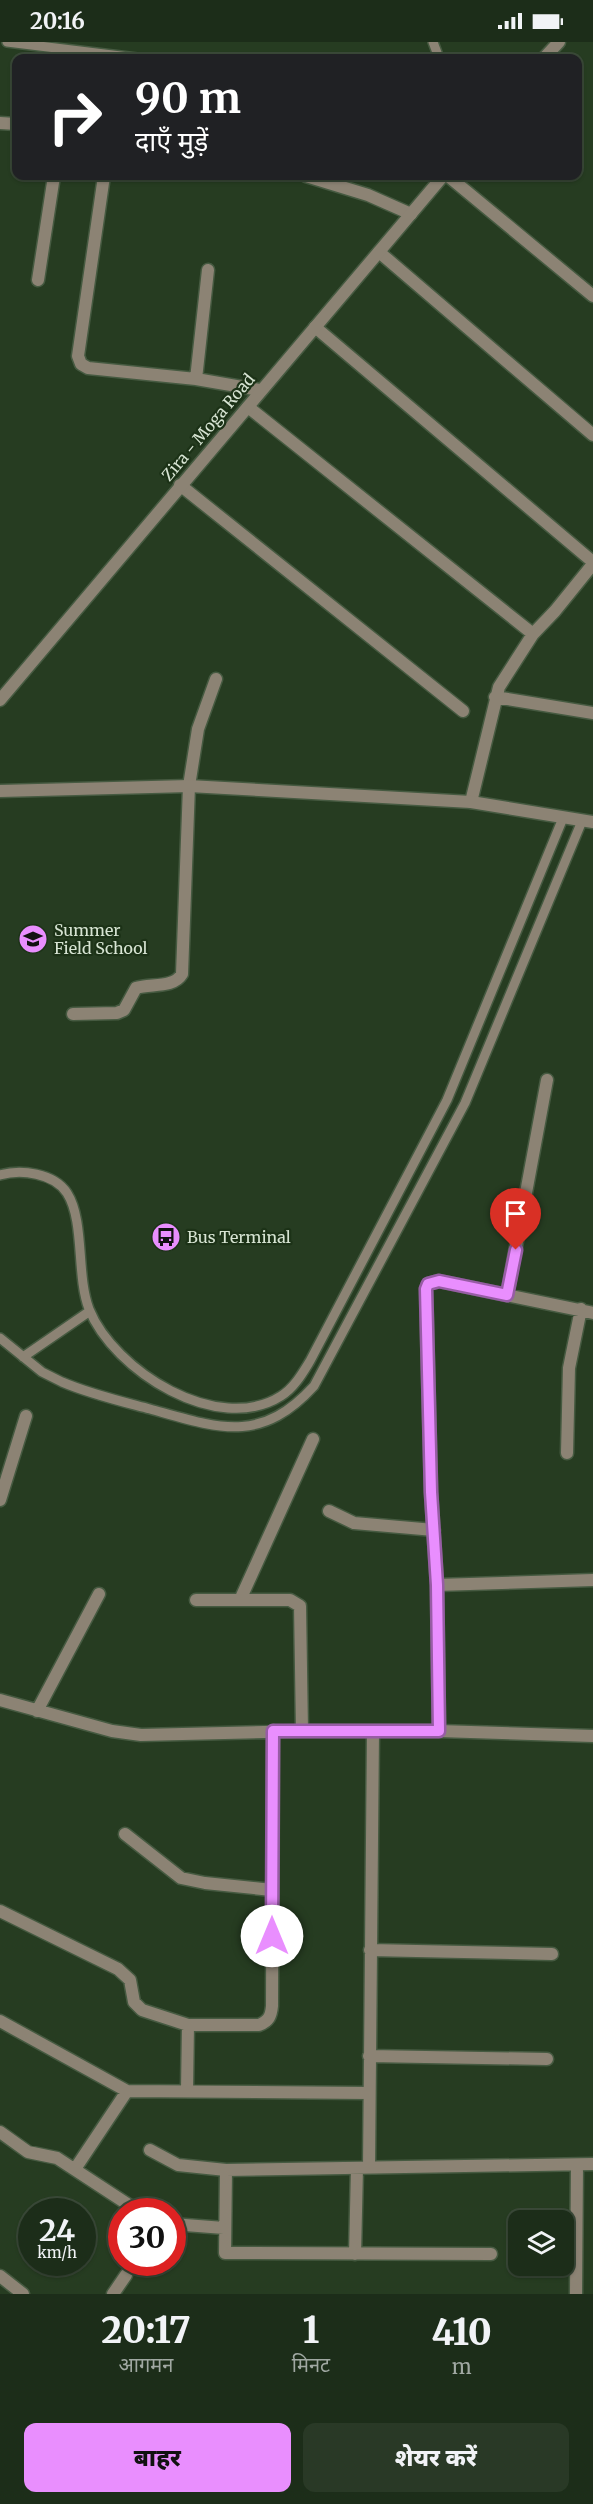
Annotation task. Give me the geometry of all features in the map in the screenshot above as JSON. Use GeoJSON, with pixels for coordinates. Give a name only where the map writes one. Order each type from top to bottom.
{"type":"FeatureCollection","features":[{"type":"Feature","properties":{"kind":"street"},"geometry":{"type":"LineString","coordinates":[[548,54],[559,42]]}},
{"type":"Feature","properties":{"kind":"street"},"geometry":{"type":"LineString","coordinates":[[38,280],[53,180]]}},
{"type":"Feature","properties":{"kind":"street"},"geometry":{"type":"LineString","coordinates":[[103,180],[79,360],[88,368],[196,379],[260,390]]}},
{"type":"Feature","properties":{"kind":"street"},"geometry":{"type":"LineString","coordinates":[[319,180],[368,195],[411,214]]}},
{"type":"Feature","properties":{"kind":"street","name":"Zira - Moga Road"},"geometry":{"type":"LineString","coordinates":[[0,700],[260,390],[442,180]]}},
{"type":"Feature","properties":{"kind":"street"},"geometry":{"type":"LineString","coordinates":[[451,180],[593,296]]}},
{"type":"Feature","properties":{"kind":"street"},"geometry":{"type":"LineString","coordinates":[[379,252],[593,435]]}},
{"type":"Feature","properties":{"kind":"street"},"geometry":{"type":"LineString","coordinates":[[196,379],[208,270]]}},
{"type":"Feature","properties":{"kind":"street"},"geometry":{"type":"LineString","coordinates":[[315,327],[593,563],[555,611],[533,633],[495,697],[471,802]]}},
{"type":"Feature","properties":{"kind":"street"},"geometry":{"type":"LineString","coordinates":[[248,407],[533,633]]}},
{"type":"Feature","properties":{"kind":"street"},"geometry":{"type":"LineString","coordinates":[[180,485],[463,711]]}},
{"type":"Feature","properties":{"kind":"street"},"geometry":{"type":"LineString","coordinates":[[73,1014],[117,1013],[124,1010],[136,988],[172,983],[179,980],[182,974],[189,786],[198,729],[216,679]]}},
{"type":"Feature","properties":{"kind":"street"},"geometry":{"type":"LineString","coordinates":[[495,697],[593,713]]}},
{"type":"Feature","properties":{"kind":"street"},"geometry":{"type":"LineString","coordinates":[[0,791],[189,786],[471,802],[588,821]]}},
{"type":"Feature","properties":{"kind":"street"},"geometry":{"type":"LineString","coordinates":[[507,1295],[547,1080]]}},
{"type":"Feature","properties":{"kind":"street"},"geometry":{"type":"LineString","coordinates":[[439,1731],[437,1585],[426,1289],[428,1284],[439,1281],[587,1311],[569,1368],[567,1453]]}},
{"type":"Feature","properties":{"kind":"street"},"geometry":{"type":"LineString","coordinates":[[0,1500],[26,1416]]}},
{"type":"Feature","properties":{"kind":"street"},"geometry":{"type":"LineString","coordinates":[[240,1600],[313,1439]]}},
{"type":"Feature","properties":{"kind":"street"},"geometry":{"type":"LineString","coordinates":[[329,1511],[354,1523],[434,1530]]}},
{"type":"Feature","properties":{"kind":"street"},"geometry":{"type":"LineString","coordinates":[[437,1585],[593,1580]]}},
{"type":"Feature","properties":{"kind":"street"},"geometry":{"type":"LineString","coordinates":[[37,1711],[99,1594]]}},
{"type":"Feature","properties":{"kind":"street"},"geometry":{"type":"LineString","coordinates":[[196,1600],[290,1600],[300,1606],[302,1731]]}},
{"type":"Feature","properties":{"kind":"street"},"geometry":{"type":"LineString","coordinates":[[0,1700],[126,1734],[439,1731],[593,1736]]}},
{"type":"Feature","properties":{"kind":"street"},"geometry":{"type":"LineString","coordinates":[[0,1911],[118,1969],[130,1980],[134,2002],[142,2010],[189,2025],[259,2025],[266,2023],[271,2016],[273,1731]]}},
{"type":"Feature","properties":{"kind":"street"},"geometry":{"type":"LineString","coordinates":[[355,2254],[368,2093],[373,1731]]}},
{"type":"Feature","properties":{"kind":"street"},"geometry":{"type":"LineString","coordinates":[[125,1834],[181,1878],[205,1883],[272,1890]]}},
{"type":"Feature","properties":{"kind":"street"},"geometry":{"type":"LineString","coordinates":[[370,1950],[552,1954]]}},
{"type":"Feature","properties":{"kind":"street"},"geometry":{"type":"LineString","coordinates":[[0,2021],[127,2091],[368,2093]]}},
{"type":"Feature","properties":{"kind":"street"},"geometry":{"type":"LineString","coordinates":[[187,2090],[189,2025]]}},
{"type":"Feature","properties":{"kind":"street"},"geometry":{"type":"LineString","coordinates":[[369,2056],[547,2059]]}},
{"type":"Feature","properties":{"kind":"street"},"geometry":{"type":"LineString","coordinates":[[75,2169],[127,2091]]}},
{"type":"Feature","properties":{"kind":"street"},"geometry":{"type":"LineString","coordinates":[[0,2132],[28,2152],[51,2155],[118,2198]]}},
{"type":"Feature","properties":{"kind":"street"},"geometry":{"type":"LineString","coordinates":[[150,2150],[178,2165],[226,2170],[593,2164]]}},
{"type":"Feature","properties":{"kind":"street"},"geometry":{"type":"LineString","coordinates":[[576,2294],[577,2165]]}},
{"type":"Feature","properties":{"kind":"street"},"geometry":{"type":"LineString","coordinates":[[226,2170],[225,2253],[491,2254]]}},
{"type":"Feature","properties":{"kind":"street"},"geometry":{"type":"LineString","coordinates":[[186,2225],[224,2228]]}},
{"type":"Feature","properties":{"kind":"street"},"geometry":{"type":"LineString","coordinates":[[0,2276],[23,2294]]}},
{"type":"Feature","properties":{"kind":"street"},"geometry":{"type":"LineString","coordinates":[[113,2294],[125,2276]]}},
{"type":"Feature","properties":{"kind":"lane"},"geometry":{"type":"LineString","coordinates":[[7,42],[104,54]]}},
{"type":"Feature","properties":{"kind":"lane"},"geometry":{"type":"LineString","coordinates":[[0,1175],[24,1173],[42,1176],[56,1183],[66,1193],[75,1219],[80,1271],[90,1311],[109,1340],[141,1371],[197,1404],[228,1410],[265,1404],[288,1391],[310,1361],[447,1100],[563,818]]}},
{"type":"Feature","properties":{"kind":"lane"},"geometry":{"type":"LineString","coordinates":[[0,1338],[42,1372],[79,1389],[216,1426],[252,1426],[286,1413],[301,1400],[319,1377],[465,1103],[588,821]]}},
{"type":"Feature","properties":{"kind":"lane"},"geometry":{"type":"LineString","coordinates":[[23,1357],[90,1311]]}},
{"type":"Feature","properties":{"kind":"place","name":"Summer Field School"},"geometry":{"type":"Point","coordinates":[33,939]}},
{"type":"Feature","properties":{"kind":"place","name":"Bus Terminal"},"geometry":{"type":"Point","coordinates":[166,1237]}},
{"type":"Feature","properties":{"kind":"route"},"geometry":{"type":"LineString","coordinates":[[272,1936],[273,1731],[439,1731],[437,1585],[431,1492],[426,1289],[428,1284],[439,1281],[507,1295],[516,1250]]}}]}
